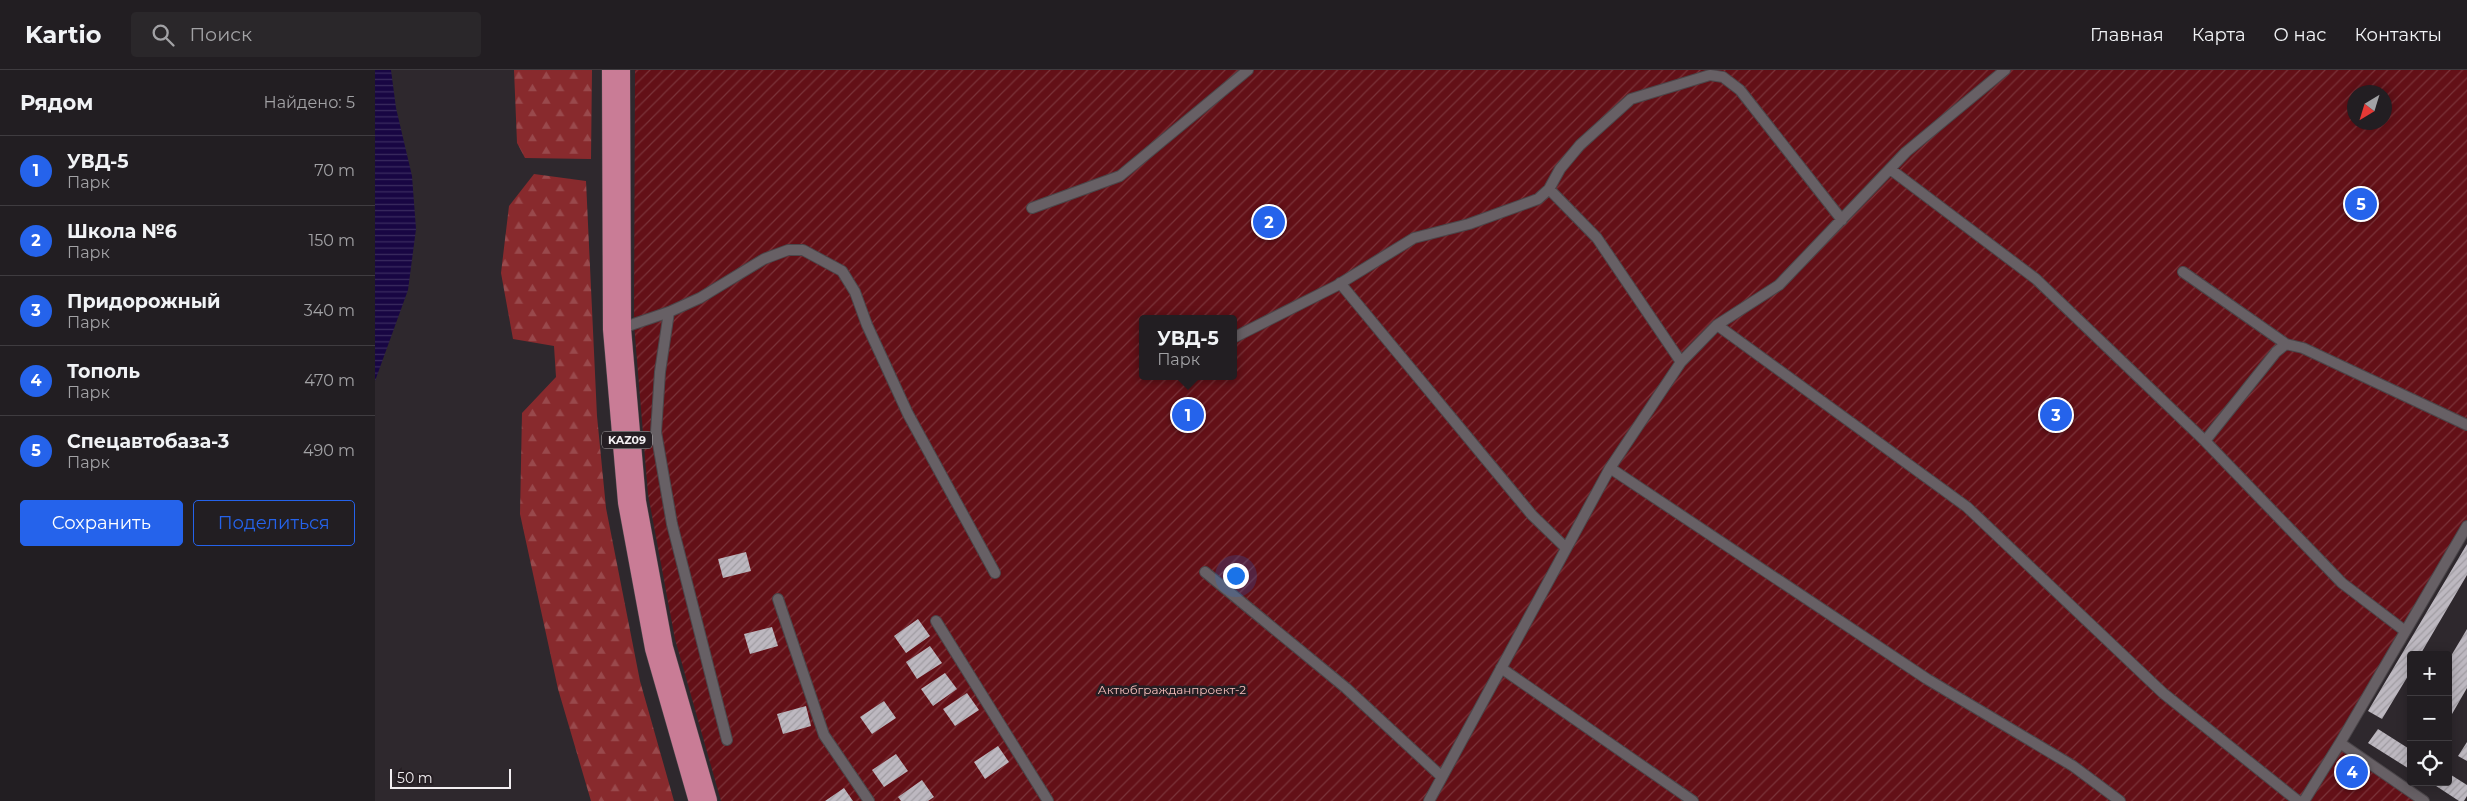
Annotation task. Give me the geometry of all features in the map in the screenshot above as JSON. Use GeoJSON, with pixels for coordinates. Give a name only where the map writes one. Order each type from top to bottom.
{"type":"FeatureCollection","features":[{"type":"Feature","properties":{"kind":"highway","name":"KAZ09"},"geometry":{"type":"LineString","coordinates":[[616,70],[617,329],[634,512],[659,648],[703,801]]}},
{"type":"Feature","properties":{"kind":"lane"},"geometry":{"type":"LineString","coordinates":[[1032,208],[1120,176],[1248,70]]}},
{"type":"Feature","properties":{"kind":"lane"},"geometry":{"type":"LineString","coordinates":[[1429,801],[1610,468],[1681,362],[1717,325],[1779,285],[1906,152],[2005,70]]}},
{"type":"Feature","properties":{"kind":"lane"},"geometry":{"type":"LineString","coordinates":[[1237,336],[1340,283],[1414,238],[1469,224],[1538,199],[1549,189],[1560,169],[1581,145],[1631,99],[1710,75],[1723,77],[1740,90],[1842,220]]}},
{"type":"Feature","properties":{"kind":"lane"},"geometry":{"type":"LineString","coordinates":[[1889,169],[2036,278],[2205,440],[2342,583],[2405,631]]}},
{"type":"Feature","properties":{"kind":"lane"},"geometry":{"type":"LineString","coordinates":[[1549,189],[1597,238],[1681,362]]}},
{"type":"Feature","properties":{"kind":"lane"},"geometry":{"type":"LineString","coordinates":[[617,329],[669,312],[700,298],[763,259],[788,250],[803,250],[842,271],[855,292],[867,325],[908,414],[995,573]]}},
{"type":"Feature","properties":{"kind":"lane"},"geometry":{"type":"LineString","coordinates":[[2183,272],[2286,344],[2303,348],[2467,425]]}},
{"type":"Feature","properties":{"kind":"lane"},"geometry":{"type":"LineString","coordinates":[[1340,283],[1532,515],[1566,548]]}},
{"type":"Feature","properties":{"kind":"lane"},"geometry":{"type":"LineString","coordinates":[[669,312],[660,372],[656,432],[672,524],[727,740]]}},
{"type":"Feature","properties":{"kind":"lane"},"geometry":{"type":"LineString","coordinates":[[1717,325],[1967,507],[2163,693],[2298,801]]}},
{"type":"Feature","properties":{"kind":"lane"},"geometry":{"type":"LineString","coordinates":[[2205,440],[2276,352],[2286,344]]}},
{"type":"Feature","properties":{"kind":"lane"},"geometry":{"type":"LineString","coordinates":[[1610,468],[1927,679],[2073,766],[2120,801]]}},
{"type":"Feature","properties":{"kind":"lane"},"geometry":{"type":"LineString","coordinates":[[2304,801],[2467,526]]}},
{"type":"Feature","properties":{"kind":"lane"},"geometry":{"type":"LineString","coordinates":[[1205,572],[1346,688],[1442,777]]}},
{"type":"Feature","properties":{"kind":"lane"},"geometry":{"type":"LineString","coordinates":[[777,599],[824,735],[869,801]]}},
{"type":"Feature","properties":{"kind":"lane"},"geometry":{"type":"LineString","coordinates":[[936,621],[1048,801]]}},
{"type":"Feature","properties":{"kind":"lane"},"geometry":{"type":"LineString","coordinates":[[1501,668],[1693,801]]}},
{"type":"Feature","properties":{"kind":"lane"},"geometry":{"type":"LineString","coordinates":[[2339,743],[2424,801]]}},
{"type":"Feature","properties":{"kind":"green space"},"geometry":{"type":"Polygon","coordinates":[[[514,70],[592,70],[591,159],[525,158],[517,143],[514,70]]]}},
{"type":"Feature","properties":{"kind":"green space","name":"Актюбгражданпроект-2"},"geometry":{"type":"Polygon","coordinates":[[[635,70],[2467,70],[2467,526],[2340,743],[2424,801],[721,801],[675,639],[648,494],[634,324],[635,70]]]}},
{"type":"Feature","properties":{"kind":"green space"},"geometry":{"type":"Polygon","coordinates":[[[534,174],[586,181],[597,416],[606,508],[640,681],[674,801],[591,801],[558,689],[520,514],[522,413],[556,377],[554,346],[513,339],[501,273],[509,206],[534,174]]]}},
{"type":"Feature","properties":{"kind":"shaded area"},"geometry":{"type":"Polygon","coordinates":[[[375,70],[391,70],[396,108],[412,176],[416,229],[408,290],[375,381],[375,70]]]}},
{"type":"Feature","properties":{"kind":"building"},"geometry":{"type":"Polygon","coordinates":[[[2467,544],[2467,575],[2422,651],[2407,651],[2407,678],[2382,719],[2368,711],[2467,544]]]}},
{"type":"Feature","properties":{"kind":"building"},"geometry":{"type":"Polygon","coordinates":[[[746,552],[751,571],[723,578],[718,559],[746,552]]]}},
{"type":"Feature","properties":{"kind":"building"},"geometry":{"type":"Polygon","coordinates":[[[918,619],[930,636],[906,653],[894,636],[918,619]]]}},
{"type":"Feature","properties":{"kind":"building"},"geometry":{"type":"Polygon","coordinates":[[[772,627],[778,646],[750,654],[744,634],[772,627]]]}},
{"type":"Feature","properties":{"kind":"building"},"geometry":{"type":"Polygon","coordinates":[[[2467,629],[2467,688],[2452,714],[2452,696],[2452,654],[2467,629]]]}},
{"type":"Feature","properties":{"kind":"building"},"geometry":{"type":"Polygon","coordinates":[[[930,646],[942,663],[917,679],[906,662],[930,646]]]}},
{"type":"Feature","properties":{"kind":"building"},"geometry":{"type":"Polygon","coordinates":[[[945,673],[957,689],[933,706],[921,689],[945,673]]]}},
{"type":"Feature","properties":{"kind":"building"},"geometry":{"type":"Polygon","coordinates":[[[967,693],[979,710],[955,726],[943,709],[967,693]]]}},
{"type":"Feature","properties":{"kind":"building"},"geometry":{"type":"Polygon","coordinates":[[[884,701],[896,718],[872,734],[860,717],[884,701]]]}},
{"type":"Feature","properties":{"kind":"building"},"geometry":{"type":"Polygon","coordinates":[[[806,706],[811,726],[783,734],[777,714],[806,706]]]}},
{"type":"Feature","properties":{"kind":"building"},"geometry":{"type":"Polygon","coordinates":[[[2378,729],[2407,747],[2407,767],[2368,743],[2378,729]]]}},
{"type":"Feature","properties":{"kind":"building"},"geometry":{"type":"Polygon","coordinates":[[[2467,742],[2467,761],[2458,756],[2467,742]]]}},
{"type":"Feature","properties":{"kind":"building"},"geometry":{"type":"Polygon","coordinates":[[[998,746],[1009,762],[985,779],[974,762],[998,746]]]}},
{"type":"Feature","properties":{"kind":"building"},"geometry":{"type":"Polygon","coordinates":[[[896,754],[908,771],[884,787],[872,770],[896,754]]]}},
{"type":"Feature","properties":{"kind":"building"},"geometry":{"type":"Polygon","coordinates":[[[2452,776],[2467,785],[2467,796],[2464,801],[2459,801],[2436,786],[2452,786],[2452,776]]]}},
{"type":"Feature","properties":{"kind":"building"},"geometry":{"type":"Polygon","coordinates":[[[922,780],[934,797],[928,801],[901,801],[898,797],[922,780]]]}},
{"type":"Feature","properties":{"kind":"building"},"geometry":{"type":"Polygon","coordinates":[[[844,788],[853,801],[825,801],[844,788]]]}},
{"type":"Feature","properties":{"kind":"place","name":"Спецавтобаза-3"},"geometry":{"type":"Point","coordinates":[2361,204]}},
{"type":"Feature","properties":{"kind":"place","name":"Школа №6"},"geometry":{"type":"Point","coordinates":[1269,222]}},
{"type":"Feature","properties":{"kind":"place","name":"УВД-5"},"geometry":{"type":"Point","coordinates":[1188,415]}},
{"type":"Feature","properties":{"kind":"place","name":"Придорожный"},"geometry":{"type":"Point","coordinates":[2056,415]}},
{"type":"Feature","properties":{"kind":"place","name":"Тополь"},"geometry":{"type":"Point","coordinates":[2352,772]}}]}
